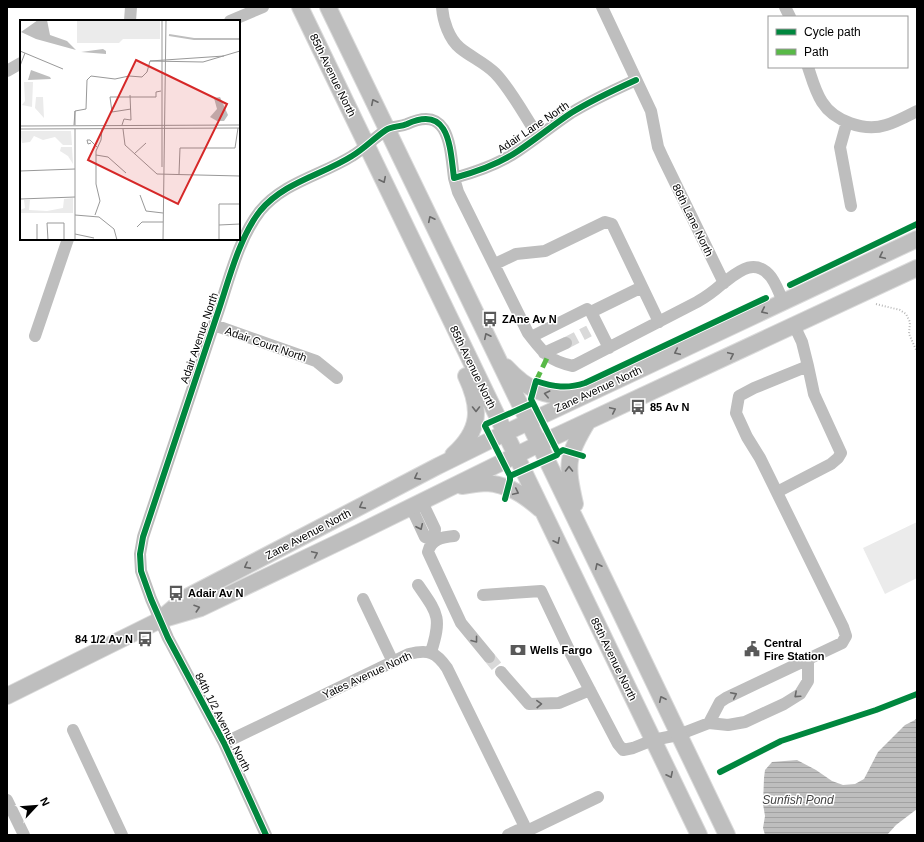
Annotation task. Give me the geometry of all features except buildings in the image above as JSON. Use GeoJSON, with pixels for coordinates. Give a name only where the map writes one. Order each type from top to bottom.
{"type":"FeatureCollection","features":[{"type":"Feature","properties":{"kind":"main road","name":"85th Avenue North"},"geometry":{"type":"LineString","coordinates":[[300,7],[699,835]]}},
{"type":"Feature","properties":{"kind":"main road"},"geometry":{"type":"LineString","coordinates":[[328,7],[727,835]]}},
{"type":"Feature","properties":{"kind":"main road","name":"Zane Avenue North"},"geometry":{"type":"LineString","coordinates":[[160,620],[185,598],[438,466],[611,382],[917,239]]}},
{"type":"Feature","properties":{"kind":"main road"},"geometry":{"type":"LineString","coordinates":[[420,256],[424,286],[473,392],[476,405],[474,424],[468,437],[454,454],[438,466]]}},
{"type":"Feature","properties":{"kind":"main road","name":"Zane Avenue North"},"geometry":{"type":"LineString","coordinates":[[7,696],[160,620],[200,608],[451,488],[539,444],[917,268]]}},
{"type":"Feature","properties":{"kind":"main road"},"geometry":{"type":"LineString","coordinates":[[497,358],[516,378],[538,392],[548,395],[570,396],[583,394],[611,382]]}},
{"type":"Feature","properties":{"kind":"main road"},"geometry":{"type":"LineString","coordinates":[[583,534],[568,470],[572,452],[588,421]]}},
{"type":"Feature","properties":{"kind":"main road"},"geometry":{"type":"LineString","coordinates":[[451,488],[487,483],[508,488],[522,494],[544,512]]}},
{"type":"Feature","properties":{"kind":"street"},"geometry":{"type":"LineString","coordinates":[[130,20],[131,7]]}},
{"type":"Feature","properties":{"kind":"street"},"geometry":{"type":"LineString","coordinates":[[232,20],[263,7]]}},
{"type":"Feature","properties":{"kind":"street"},"geometry":{"type":"LineString","coordinates":[[442,7],[445,23],[455,42],[460,48],[496,74],[506,86],[538,136]]}},
{"type":"Feature","properties":{"kind":"street","name":"86th Lane North"},"geometry":{"type":"LineString","coordinates":[[602,7],[652,111],[660,153],[724,283]]}},
{"type":"Feature","properties":{"kind":"street"},"geometry":{"type":"LineString","coordinates":[[785,7],[790,16]]}},
{"type":"Feature","properties":{"kind":"street"},"geometry":{"type":"LineString","coordinates":[[7,70],[20,64]]}},
{"type":"Feature","properties":{"kind":"street"},"geometry":{"type":"LineString","coordinates":[[808,68],[816,91],[822,103],[830,112],[847,122],[863,126],[876,127],[885,125],[917,111]]}},
{"type":"Feature","properties":{"kind":"street","name":"Adair Lane North"},"geometry":{"type":"LineString","coordinates":[[454,178],[495,164],[518,151],[570,114],[594,100],[636,80]]}},
{"type":"Feature","properties":{"kind":"street"},"geometry":{"type":"LineString","coordinates":[[388,129],[424,118],[432,119],[440,124],[446,133],[450,145],[454,178],[458,192],[528,333],[544,353],[563,364],[574,366],[697,302],[744,268],[758,268],[765,271],[771,277],[783,302]]}},
{"type":"Feature","properties":{"kind":"street"},"geometry":{"type":"LineString","coordinates":[[847,122],[840,147],[851,206]]}},
{"type":"Feature","properties":{"kind":"street","name":"Adair Avenue North"},"geometry":{"type":"LineString","coordinates":[[160,620],[141,571],[140,554],[143,537],[241,246],[249,227],[261,210],[275,196],[293,185],[353,156],[366,144],[388,129]]}},
{"type":"Feature","properties":{"kind":"street"},"geometry":{"type":"LineString","coordinates":[[495,264],[516,254],[545,251],[604,222],[612,224],[659,322]]}},
{"type":"Feature","properties":{"kind":"street"},"geometry":{"type":"LineString","coordinates":[[35,336],[68,240]]}},
{"type":"Feature","properties":{"kind":"street"},"geometry":{"type":"LineString","coordinates":[[591,312],[642,287]]}},
{"type":"Feature","properties":{"kind":"street"},"geometry":{"type":"LineString","coordinates":[[531,337],[587,309],[591,312]]}},
{"type":"Feature","properties":{"kind":"street"},"geometry":{"type":"LineString","coordinates":[[591,312],[594,329],[609,348]]}},
{"type":"Feature","properties":{"kind":"street","name":"Adair Court North"},"geometry":{"type":"LineString","coordinates":[[214,325],[316,361],[337,378]]}},
{"type":"Feature","properties":{"kind":"street"},"geometry":{"type":"LineString","coordinates":[[777,492],[831,464],[841,453],[814,394],[802,342],[794,325]]}},
{"type":"Feature","properties":{"kind":"street"},"geometry":{"type":"LineString","coordinates":[[544,353],[566,342]]}},
{"type":"Feature","properties":{"kind":"street"},"geometry":{"type":"LineString","coordinates":[[710,723],[720,702],[726,698],[842,643],[846,636],[777,492],[736,413],[739,396],[754,388],[808,366]]}},
{"type":"Feature","properties":{"kind":"street"},"geometry":{"type":"LineString","coordinates":[[417,504],[425,537],[434,541]]}},
{"type":"Feature","properties":{"kind":"street"},"geometry":{"type":"LineString","coordinates":[[454,536],[443,537],[434,541],[429,546],[428,552],[461,623],[489,657]]}},
{"type":"Feature","properties":{"kind":"street"},"geometry":{"type":"LineString","coordinates":[[418,585],[433,608],[438,621],[437,631],[431,652],[441,658],[447,668],[527,831]]}},
{"type":"Feature","properties":{"kind":"street"},"geometry":{"type":"LineString","coordinates":[[483,595],[541,591],[590,690],[618,744],[623,750],[633,748],[653,740],[678,735],[710,723],[728,725],[745,722],[784,704],[800,694],[808,681],[808,660]]}},
{"type":"Feature","properties":{"kind":"street"},"geometry":{"type":"LineString","coordinates":[[363,599],[393,662]]}},
{"type":"Feature","properties":{"kind":"street","name":"84th 1/2 Avenue North"},"geometry":{"type":"LineString","coordinates":[[160,620],[168,638],[224,743],[266,835]]}},
{"type":"Feature","properties":{"kind":"street","name":"Yates Avenue North"},"geometry":{"type":"LineString","coordinates":[[224,743],[409,654],[420,651],[431,652]]}},
{"type":"Feature","properties":{"kind":"street"},"geometry":{"type":"LineString","coordinates":[[501,672],[529,704],[559,703],[590,690]]}},
{"type":"Feature","properties":{"kind":"street"},"geometry":{"type":"LineString","coordinates":[[73,730],[122,835]]}},
{"type":"Feature","properties":{"kind":"street"},"geometry":{"type":"LineString","coordinates":[[508,835],[527,831],[598,797]]}},
{"type":"Feature","properties":{"kind":"street"},"geometry":{"type":"LineString","coordinates":[[7,800],[24,835]]}},
{"type":"Feature","properties":{"kind":"path"},"geometry":{"type":"LineString","coordinates":[[876,304],[900,310],[906,314],[910,322],[909,334],[917,352]]}},
{"type":"Feature","properties":{"kind":"path"},"geometry":{"type":"LineString","coordinates":[[915,711],[917,727]]}},
{"type":"Feature","properties":{"kind":"path"},"geometry":{"type":"LineString","coordinates":[[913,740],[917,739]]}},
{"type":"Feature","properties":{"kind":"shaded area"},"geometry":{"type":"Polygon","coordinates":[[[917,522],[917,578],[885,594],[863,548],[917,522]]]}},
{"type":"Feature","properties":{"kind":"water","name":"Sunfish Pond"},"geometry":{"type":"Polygon","coordinates":[[[917,719],[917,809],[896,825],[887,835],[765,835],[763,828],[765,816],[763,804],[764,778],[765,770],[772,762],[797,760],[816,770],[832,781],[843,785],[855,784],[864,779],[878,752],[905,725],[917,719]]]}},
{"type":"Feature","properties":{"kind":"tunnel"},"geometry":{"type":"LineString","coordinates":[[566,343],[589,331]]}},
{"type":"Feature","properties":{"kind":"tunnel"},"geometry":{"type":"LineString","coordinates":[[489,657],[501,672]]}},
{"type":"Feature","properties":{"kind":"marked path"},"geometry":{"type":"LineString","coordinates":[[536,381],[548,356]]}},
{"type":"Feature","properties":{"kind":"cycle path"},"geometry":{"type":"LineString","coordinates":[[266,835],[224,743],[168,638],[141,571],[140,554],[143,537],[234,262],[252,222],[260,211],[280,193],[352,156],[382,133],[393,127],[421,119],[432,120],[440,124],[449,142],[454,178],[495,164],[511,156],[571,113],[595,99],[636,80]]}},
{"type":"Feature","properties":{"kind":"cycle path"},"geometry":{"type":"LineString","coordinates":[[790,285],[917,224]]}},
{"type":"Feature","properties":{"kind":"cycle path"},"geometry":{"type":"LineString","coordinates":[[558,453],[531,399],[536,381],[549,385],[566,387],[585,383],[766,298]]}},
{"type":"Feature","properties":{"kind":"cycle path"},"geometry":{"type":"LineString","coordinates":[[485,426],[486,424],[533,403]]}},
{"type":"Feature","properties":{"kind":"cycle path"},"geometry":{"type":"LineString","coordinates":[[485,426],[510,476],[505,499]]}},
{"type":"Feature","properties":{"kind":"cycle path"},"geometry":{"type":"LineString","coordinates":[[510,476],[557,455],[563,450],[583,456]]}},
{"type":"Feature","properties":{"kind":"cycle path"},"geometry":{"type":"LineString","coordinates":[[720,772],[781,741],[876,710],[917,694]]}},
{"type":"Feature","properties":{"kind":"place","name":"ZAne Av N"},"geometry":{"type":"Point","coordinates":[490,319]}},
{"type":"Feature","properties":{"kind":"place","name":"85 Av N"},"geometry":{"type":"Point","coordinates":[638,407]}},
{"type":"Feature","properties":{"kind":"place","name":"Adair Av N"},"geometry":{"type":"Point","coordinates":[176,593]}},
{"type":"Feature","properties":{"kind":"place","name":"84 1/2 Av N"},"geometry":{"type":"Point","coordinates":[145,639]}},
{"type":"Feature","properties":{"kind":"place","name":"Central Fire Station"},"geometry":{"type":"Point","coordinates":[752,649]}},
{"type":"Feature","properties":{"kind":"place","name":"Wells Fargo"},"geometry":{"type":"Point","coordinates":[518,650]}}]}
